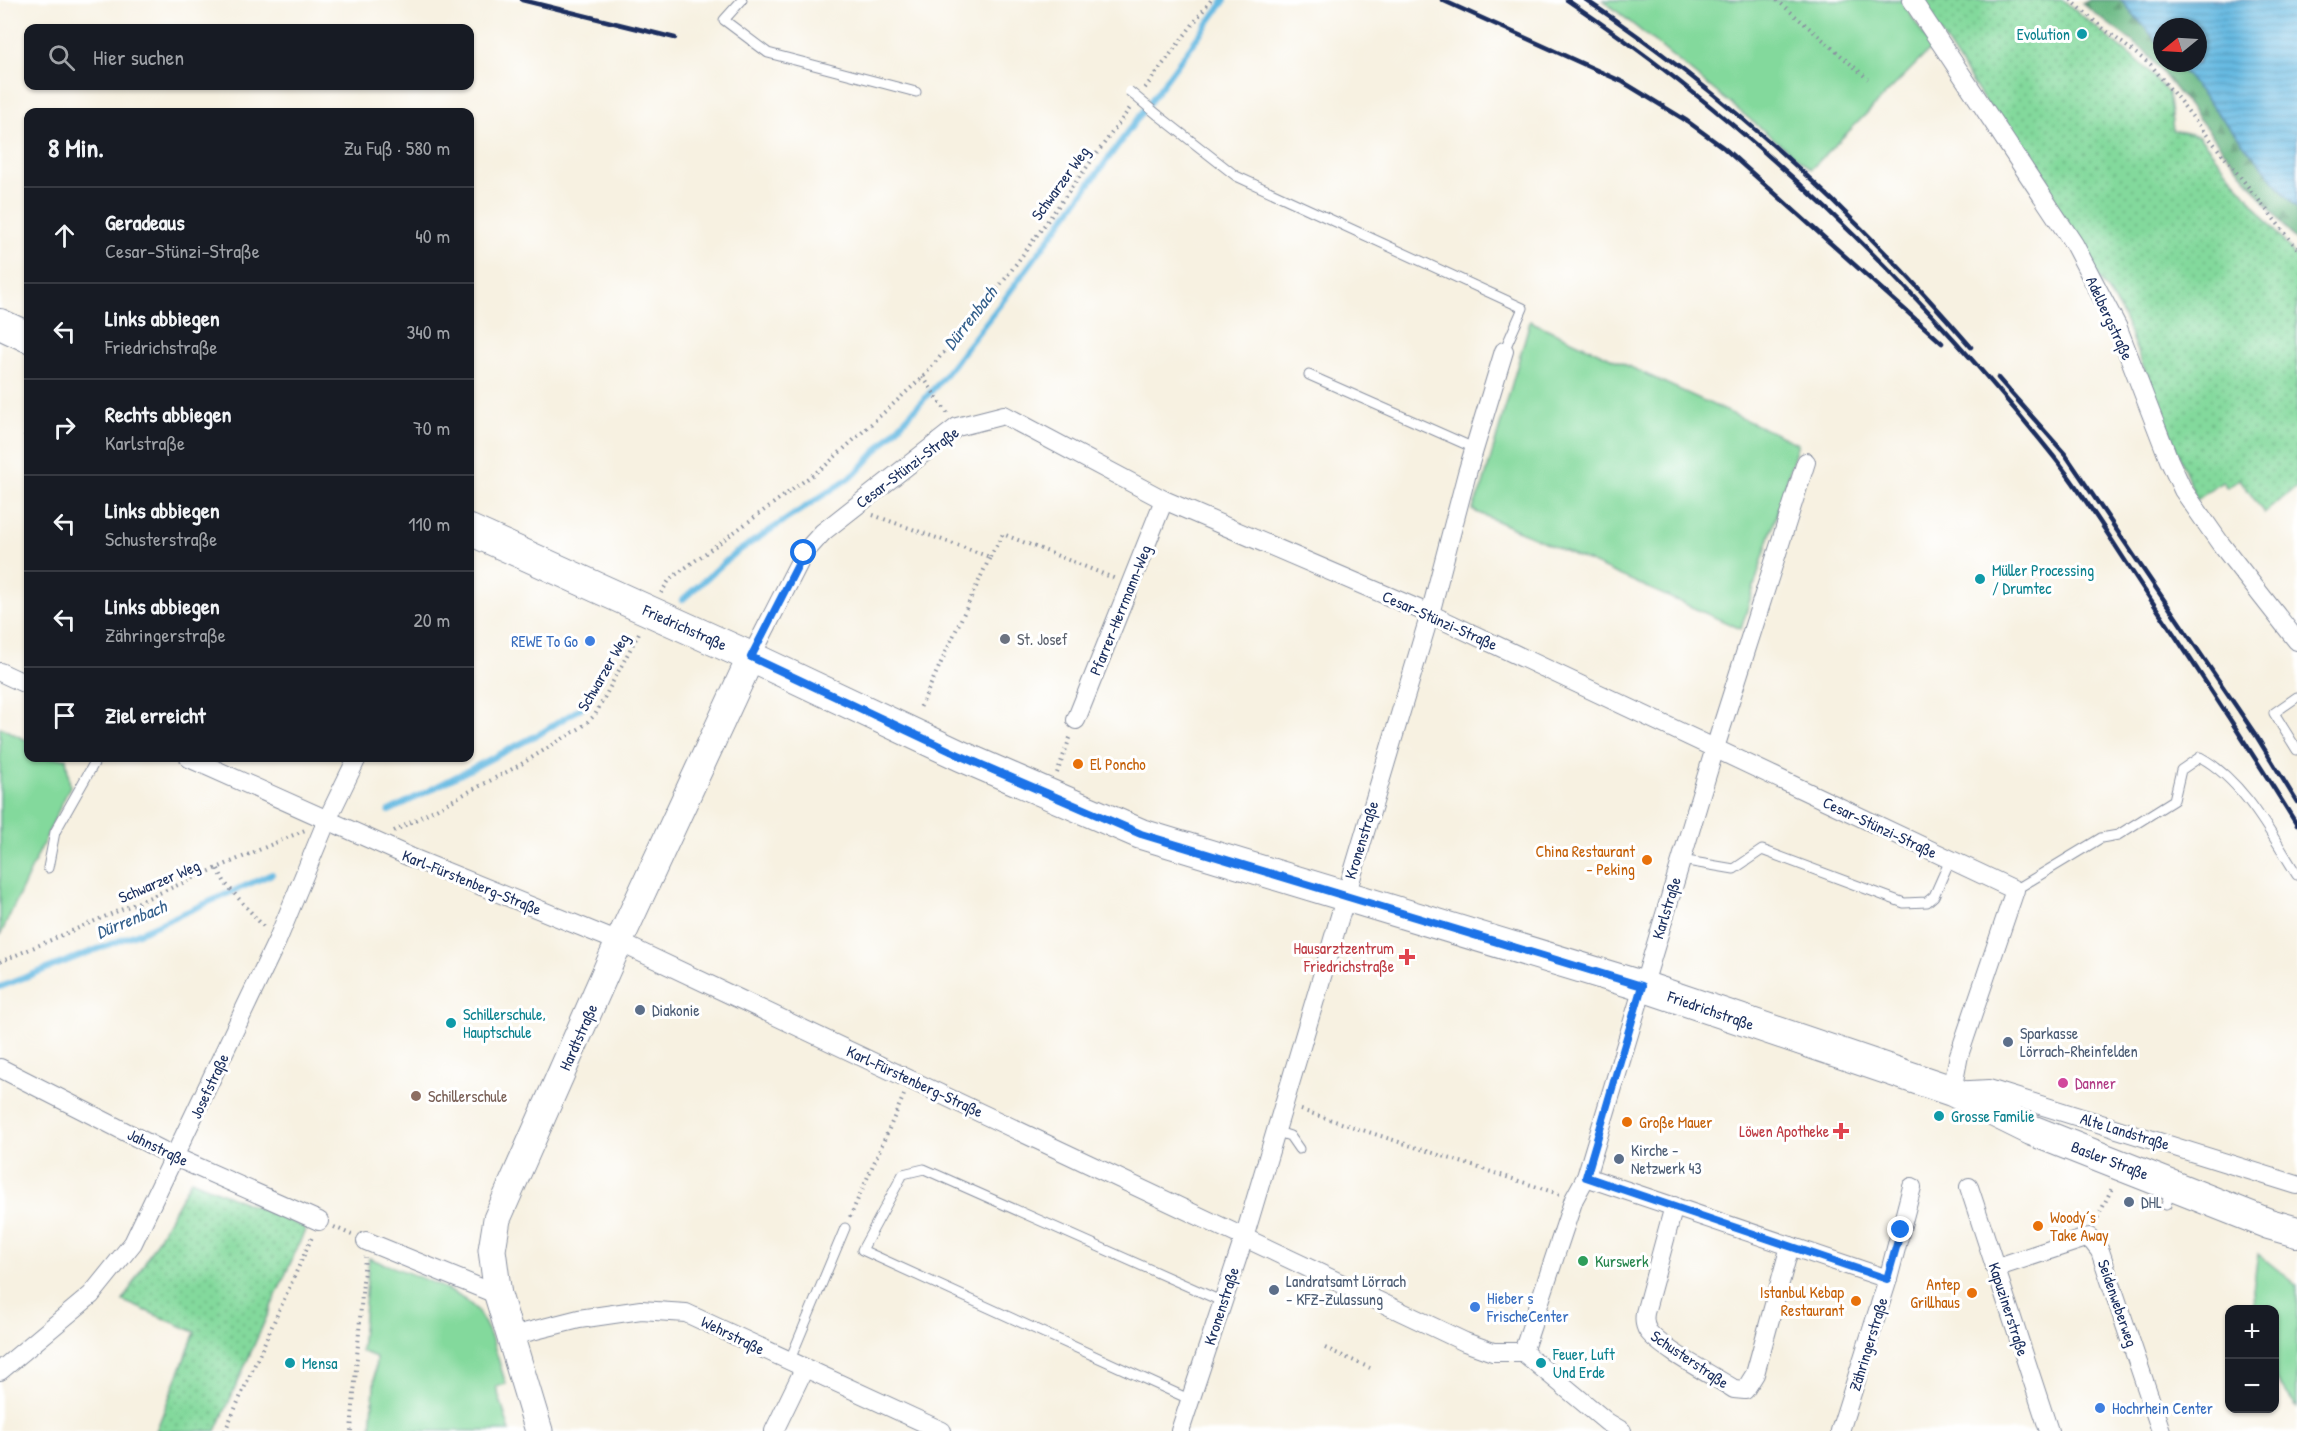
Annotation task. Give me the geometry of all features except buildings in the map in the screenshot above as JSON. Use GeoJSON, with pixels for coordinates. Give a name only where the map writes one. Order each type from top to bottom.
{"type":"FeatureCollection","features":[{"type":"Feature","properties":{"kind":"main road"},"geometry":{"type":"LineString","coordinates":[[0,324],[24,335]]}},
{"type":"Feature","properties":{"kind":"main road","name":"Friedrichstraße"},"geometry":{"type":"LineString","coordinates":[[474,532],[751,657],[909,732],[1141,834],[1642,986],[1952,1091]]}},
{"type":"Feature","properties":{"kind":"main road","name":"Basler Straße"},"geometry":{"type":"LineString","coordinates":[[1952,1091],[2031,1130],[2123,1164],[2169,1194],[2283,1228],[2297,1249]]}},
{"type":"Feature","properties":{"kind":"street","name":"Adelbergstraße"},"geometry":{"type":"LineString","coordinates":[[1912,0],[2074,244],[2118,328],[2169,460],[2183,490],[2220,543],[2297,641]]}},
{"type":"Feature","properties":{"kind":"street","name":"Kronenstraße"},"geometry":{"type":"LineString","coordinates":[[1180,1431],[1221,1301],[1244,1238],[1430,614],[1474,448],[1504,351]]}},
{"type":"Feature","properties":{"kind":"street","name":"Cesar-Stünzi-Straße"},"geometry":{"type":"LineString","coordinates":[[751,657],[804,553],[823,532],[957,427],[1004,416],[1164,500],[1430,614],[2015,890]]}},
{"type":"Feature","properties":{"kind":"street","name":"Karlstraße"},"geometry":{"type":"LineString","coordinates":[[1523,1352],[1574,1198],[1586,1177],[1680,860],[1806,462]]}},
{"type":"Feature","properties":{"kind":"street","name":"Pfarrer-Herrmann-Weg"},"geometry":{"type":"LineString","coordinates":[[1076,720],[1164,500]]}},
{"type":"Feature","properties":{"kind":"street","name":"Hardtstraße"},"geometry":{"type":"LineString","coordinates":[[539,1431],[498,1295],[492,1250],[497,1220],[620,942],[751,657]]}},
{"type":"Feature","properties":{"kind":"street"},"geometry":{"type":"LineString","coordinates":[[0,672],[24,683]]}},
{"type":"Feature","properties":{"kind":"street","name":"Karl-Fürstenberg-Straße"},"geometry":{"type":"LineString","coordinates":[[198,762],[327,820],[620,942],[1465,1342],[1493,1352],[1523,1352]]}},
{"type":"Feature","properties":{"kind":"street","name":"Josefstraße"},"geometry":{"type":"LineString","coordinates":[[0,1371],[91,1295],[110,1274],[132,1243],[277,942],[327,820],[355,762]]}},
{"type":"Feature","properties":{"kind":"street"},"geometry":{"type":"LineString","coordinates":[[1952,1091],[1959,1055],[2015,890]]}},
{"type":"Feature","properties":{"kind":"street","name":"Jahnstraße"},"geometry":{"type":"LineString","coordinates":[[0,1068],[175,1157],[319,1221]]}},
{"type":"Feature","properties":{"kind":"street","name":"Alte Landstraße"},"geometry":{"type":"LineString","coordinates":[[1952,1091],[1989,1089],[2297,1185]]}},
{"type":"Feature","properties":{"kind":"street"},"geometry":{"type":"LineString","coordinates":[[1586,1177],[1887,1279]]}},
{"type":"Feature","properties":{"kind":"street","name":"Zähringerstraße"},"geometry":{"type":"LineString","coordinates":[[1840,1431],[1887,1279],[1912,1187]]}},
{"type":"Feature","properties":{"kind":"street","name":"Kapuzinerstraße"},"geometry":{"type":"LineString","coordinates":[[1969,1187],[2049,1431]]}},
{"type":"Feature","properties":{"kind":"street","name":"Schusterstraße"},"geometry":{"type":"LineString","coordinates":[[1674,1206],[1645,1313],[1647,1330],[1734,1389],[1745,1390],[1755,1374],[1790,1246]]}},
{"type":"Feature","properties":{"kind":"street"},"geometry":{"type":"LineString","coordinates":[[1995,1268],[2089,1237]]}},
{"type":"Feature","properties":{"kind":"street","name":"Seidenweberweg"},"geometry":{"type":"LineString","coordinates":[[2089,1237],[2100,1251],[2162,1431]]}},
{"type":"Feature","properties":{"kind":"street"},"geometry":{"type":"LineString","coordinates":[[366,1241],[498,1295]]}},
{"type":"Feature","properties":{"kind":"street","name":"Wehrstraße"},"geometry":{"type":"LineString","coordinates":[[512,1336],[579,1319],[641,1310],[686,1313],[942,1431]]}},
{"type":"Feature","properties":{"kind":"street"},"geometry":{"type":"LineString","coordinates":[[1523,1352],[1607,1422],[1622,1431]]}},
{"type":"Feature","properties":{"kind":"street"},"geometry":{"type":"LineString","coordinates":[[774,1431],[797,1365]]}},
{"type":"Feature","properties":{"kind":"lane"},"geometry":{"type":"LineString","coordinates":[[742,0],[724,20],[768,53],[916,92]]}},
{"type":"Feature","properties":{"kind":"lane"},"geometry":{"type":"LineString","coordinates":[[1130,91],[1236,176],[1523,308],[1504,351]]}},
{"type":"Feature","properties":{"kind":"lane"},"geometry":{"type":"LineString","coordinates":[[1309,375],[1474,448]]}},
{"type":"Feature","properties":{"kind":"lane"},"geometry":{"type":"LineString","coordinates":[[2297,698],[2274,713],[2297,750]]}},
{"type":"Feature","properties":{"kind":"lane"},"geometry":{"type":"LineString","coordinates":[[2015,890],[2101,838],[2118,836],[2174,800],[2181,770],[2200,757],[2212,763],[2238,788],[2297,875]]}},
{"type":"Feature","properties":{"kind":"lane"},"geometry":{"type":"LineString","coordinates":[[48,868],[55,832],[96,762]]}},
{"type":"Feature","properties":{"kind":"lane"},"geometry":{"type":"LineString","coordinates":[[1680,860],[1734,869],[1762,850],[1904,903],[1927,902],[1934,896],[1950,860]]}},
{"type":"Feature","properties":{"kind":"lane"},"geometry":{"type":"LineString","coordinates":[[1275,1131],[1290,1136],[1299,1149]]}},
{"type":"Feature","properties":{"kind":"lane"},"geometry":{"type":"LineString","coordinates":[[1191,1400],[862,1250],[903,1174],[924,1169],[1221,1301]]}},
{"type":"Feature","properties":{"kind":"lane"},"geometry":{"type":"LineString","coordinates":[[797,1365],[845,1228]]}},
{"type":"Feature","properties":{"kind":"path"},"geometry":{"type":"LineString","coordinates":[[1142,91],[1212,0]]}},
{"type":"Feature","properties":{"kind":"path"},"geometry":{"type":"LineString","coordinates":[[1779,0],[1868,79]]}},
{"type":"Feature","properties":{"kind":"path"},"geometry":{"type":"LineString","coordinates":[[2071,0],[2100,27],[2151,65],[2297,248]]}},
{"type":"Feature","properties":{"kind":"path","name":"Schwarzer Weg"},"geometry":{"type":"LineString","coordinates":[[376,840],[518,766],[582,727],[595,715],[618,676],[649,611],[670,579],[826,465],[923,377],[1005,279],[1135,101]]}},
{"type":"Feature","properties":{"kind":"path"},"geometry":{"type":"LineString","coordinates":[[923,377],[938,398]]}},
{"type":"Feature","properties":{"kind":"path"},"geometry":{"type":"LineString","coordinates":[[854,508],[990,557]]}},
{"type":"Feature","properties":{"kind":"path"},"geometry":{"type":"LineString","coordinates":[[909,732],[990,557],[1003,534],[1130,585]]}},
{"type":"Feature","properties":{"kind":"path"},"geometry":{"type":"LineString","coordinates":[[1049,794],[1076,720]]}},
{"type":"Feature","properties":{"kind":"path","name":"Schwarzer Weg"},"geometry":{"type":"LineString","coordinates":[[0,962],[327,820]]}},
{"type":"Feature","properties":{"kind":"path"},"geometry":{"type":"LineString","coordinates":[[218,869],[236,896],[277,942]]}},
{"type":"Feature","properties":{"kind":"path"},"geometry":{"type":"LineString","coordinates":[[845,1228],[911,1079]]}},
{"type":"Feature","properties":{"kind":"path"},"geometry":{"type":"LineString","coordinates":[[1283,1104],[1574,1198]]}},
{"type":"Feature","properties":{"kind":"path"},"geometry":{"type":"LineString","coordinates":[[2089,1237],[2123,1164]]}},
{"type":"Feature","properties":{"kind":"path"},"geometry":{"type":"LineString","coordinates":[[225,1431],[319,1221],[366,1241],[351,1431]]}},
{"type":"Feature","properties":{"kind":"path"},"geometry":{"type":"LineString","coordinates":[[1324,1348],[1370,1368]]}},
{"type":"Feature","properties":{"kind":"green space"},"geometry":{"type":"Polygon","coordinates":[[[1603,0],[1901,0],[1932,48],[1811,169],[1603,0]]]}},
{"type":"Feature","properties":{"kind":"green space"},"geometry":{"type":"Polygon","coordinates":[[[1919,0],[2063,0],[2148,70],[2168,93],[2173,130],[2199,136],[2297,258],[2297,487],[2264,513],[2240,479],[2227,488],[2222,481],[2197,500],[2121,312],[1919,0]]]}},
{"type":"Feature","properties":{"kind":"green space"},"geometry":{"type":"Polygon","coordinates":[[[2090,0],[2121,0],[2153,37],[2153,61],[2145,51],[2082,4],[2090,0]]]}},
{"type":"Feature","properties":{"kind":"green space"},"geometry":{"type":"Polygon","coordinates":[[[2162,72],[2184,72],[2297,208],[2297,242],[2162,72]]]}},
{"type":"Feature","properties":{"kind":"green space"},"geometry":{"type":"Polygon","coordinates":[[[1530,321],[1798,444],[1741,629],[1472,510],[1483,485],[1530,321]]]}},
{"type":"Feature","properties":{"kind":"green space"},"geometry":{"type":"Polygon","coordinates":[[[0,727],[24,739],[24,762],[67,762],[70,786],[0,936],[0,727]]]}},
{"type":"Feature","properties":{"kind":"green space"},"geometry":{"type":"Polygon","coordinates":[[[191,1180],[306,1228],[216,1431],[156,1431],[195,1332],[123,1301],[191,1180]]]}},
{"type":"Feature","properties":{"kind":"green space"},"geometry":{"type":"Polygon","coordinates":[[[2258,1254],[2297,1285],[2297,1407],[2279,1382],[2279,1305],[2254,1305],[2253,1289],[2258,1254]]]}},
{"type":"Feature","properties":{"kind":"green space"},"geometry":{"type":"Polygon","coordinates":[[[369,1258],[443,1287],[469,1303],[477,1311],[491,1337],[506,1384],[496,1387],[510,1431],[371,1431],[376,1357],[361,1351],[369,1258]]]}},
{"type":"Feature","properties":{"kind":"water"},"geometry":{"type":"Polygon","coordinates":[[[2121,0],[2297,0],[2297,208],[2184,72],[2207,72],[2207,18],[2153,18],[2153,37],[2121,0]]]}},
{"type":"Feature","properties":{"kind":"waterway","name":"Dürrenbach"},"geometry":{"type":"LineString","coordinates":[[682,600],[734,554],[855,474],[937,385],[1006,297],[1225,0]]}},
{"type":"Feature","properties":{"kind":"waterway","name":"Dürrenbach"},"geometry":{"type":"LineString","coordinates":[[389,811],[541,733],[581,708]]}},
{"type":"Feature","properties":{"kind":"waterway","name":"Dürrenbach"},"geometry":{"type":"LineString","coordinates":[[0,987],[141,932],[272,874]]}},
{"type":"Feature","properties":{"kind":"railway"},"geometry":{"type":"LineString","coordinates":[[522,0],[675,38]]}},
{"type":"Feature","properties":{"kind":"railway"},"geometry":{"type":"LineString","coordinates":[[1442,0],[1623,82],[1687,121],[1724,148],[1942,343]]}},
{"type":"Feature","properties":{"kind":"railway"},"geometry":{"type":"LineString","coordinates":[[1567,0],[1635,48],[1765,153],[1887,269],[2000,392],[2078,489],[2297,825]]}},
{"type":"Feature","properties":{"kind":"railway"},"geometry":{"type":"LineString","coordinates":[[1586,0],[1691,76],[1790,160],[1883,251],[1971,347]]}},
{"type":"Feature","properties":{"kind":"railway"},"geometry":{"type":"LineString","coordinates":[[1998,378],[2065,454],[2257,737],[2297,802]]}},
{"type":"Feature","properties":{"kind":"place","name":"Evolution"},"geometry":{"type":"Point","coordinates":[2082,34]}},
{"type":"Feature","properties":{"kind":"place","name":"Müller Processing / Drumtec"},"geometry":{"type":"Point","coordinates":[1980,579]}},
{"type":"Feature","properties":{"kind":"place","name":"St. Josef"},"geometry":{"type":"Point","coordinates":[1005,639]}},
{"type":"Feature","properties":{"kind":"place","name":"REWE To Go"},"geometry":{"type":"Point","coordinates":[590,641]}},
{"type":"Feature","properties":{"kind":"place","name":"El Poncho"},"geometry":{"type":"Point","coordinates":[1078,764]}},
{"type":"Feature","properties":{"kind":"place","name":"China Restaurant - Peking"},"geometry":{"type":"Point","coordinates":[1647,860]}},
{"type":"Feature","properties":{"kind":"place","name":"Hausarztzentrum Friedrichstraße"},"geometry":{"type":"Point","coordinates":[1407,957]}},
{"type":"Feature","properties":{"kind":"place","name":"Diakonie"},"geometry":{"type":"Point","coordinates":[640,1010]}},
{"type":"Feature","properties":{"kind":"place","name":"Schillerschule, Hauptschule"},"geometry":{"type":"Point","coordinates":[451,1023]}},
{"type":"Feature","properties":{"kind":"place","name":"Sparkasse Lörrach-Rheinfelden"},"geometry":{"type":"Point","coordinates":[2008,1042]}},
{"type":"Feature","properties":{"kind":"place","name":"Danner"},"geometry":{"type":"Point","coordinates":[2063,1083]}},
{"type":"Feature","properties":{"kind":"place","name":"Schillerschule"},"geometry":{"type":"Point","coordinates":[416,1096]}},
{"type":"Feature","properties":{"kind":"place","name":"Grosse Familie"},"geometry":{"type":"Point","coordinates":[1939,1116]}},
{"type":"Feature","properties":{"kind":"place","name":"Große Mauer"},"geometry":{"type":"Point","coordinates":[1627,1122]}},
{"type":"Feature","properties":{"kind":"place","name":"Löwen Apotheke"},"geometry":{"type":"Point","coordinates":[1841,1131]}},
{"type":"Feature","properties":{"kind":"place","name":"Kirche - Netzwerk 43"},"geometry":{"type":"Point","coordinates":[1619,1159]}},
{"type":"Feature","properties":{"kind":"place","name":"DHL"},"geometry":{"type":"Point","coordinates":[2129,1202]}},
{"type":"Feature","properties":{"kind":"place","name":"Woody´s Take Away"},"geometry":{"type":"Point","coordinates":[2038,1226]}},
{"type":"Feature","properties":{"kind":"place","name":"Kurswerk"},"geometry":{"type":"Point","coordinates":[1583,1261]}},
{"type":"Feature","properties":{"kind":"place","name":"Landratsamt Lörrach - KFZ-Zulassung"},"geometry":{"type":"Point","coordinates":[1274,1290]}},
{"type":"Feature","properties":{"kind":"place","name":"Antep Grillhaus"},"geometry":{"type":"Point","coordinates":[1972,1293]}},
{"type":"Feature","properties":{"kind":"place","name":"Istanbul Kebap Restaurant"},"geometry":{"type":"Point","coordinates":[1856,1301]}},
{"type":"Feature","properties":{"kind":"place","name":"Hieber s FrischeCenter"},"geometry":{"type":"Point","coordinates":[1475,1307]}},
{"type":"Feature","properties":{"kind":"place","name":"Mensa"},"geometry":{"type":"Point","coordinates":[290,1363]}},
{"type":"Feature","properties":{"kind":"place","name":"Feuer, Luft Und Erde"},"geometry":{"type":"Point","coordinates":[1541,1363]}},
{"type":"Feature","properties":{"kind":"place","name":"Hochrhein Center"},"geometry":{"type":"Point","coordinates":[2100,1408]}},
{"type":"Feature","properties":{"kind":"route"},"geometry":{"type":"LineString","coordinates":[[804,553],[751,657],[961,756],[1141,834],[1642,986],[1586,1177],[1887,1279],[1901,1230]]}}]}
